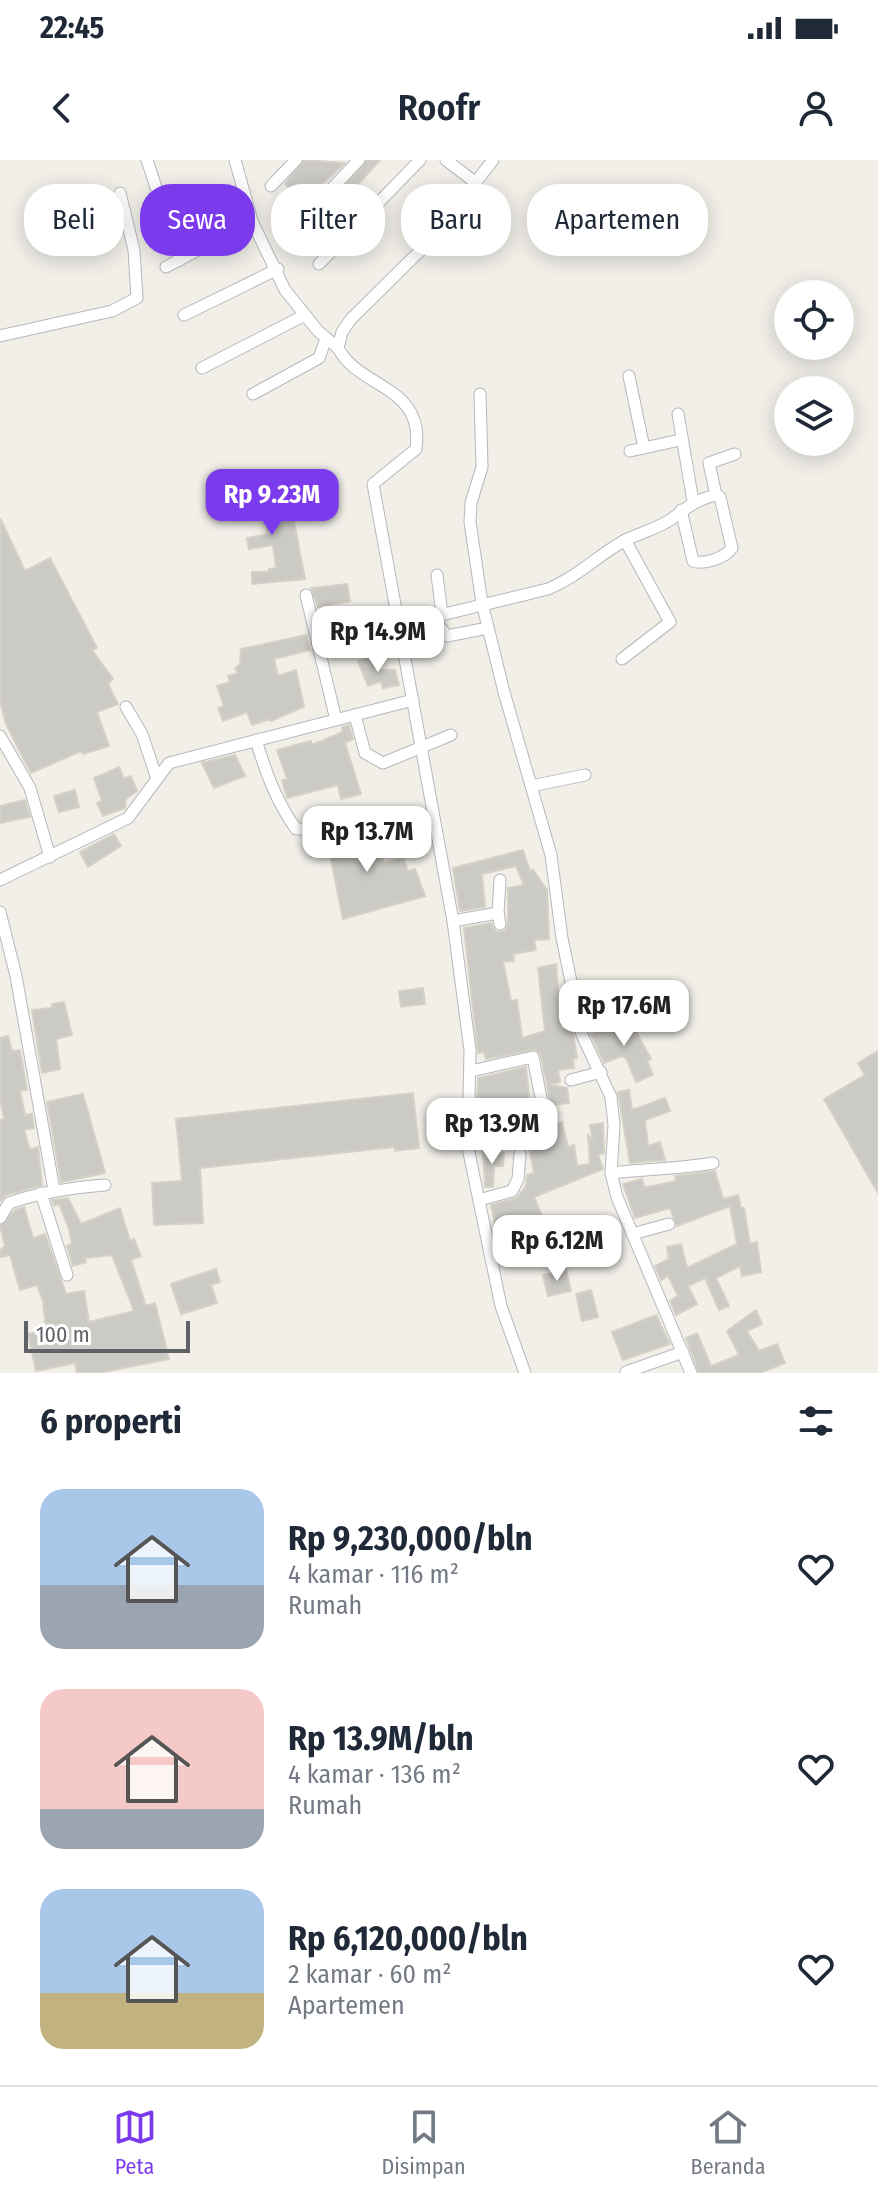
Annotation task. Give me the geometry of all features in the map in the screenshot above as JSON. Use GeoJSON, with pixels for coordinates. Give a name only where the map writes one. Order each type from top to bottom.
{"type":"FeatureCollection","features":[{"type":"Feature","properties":{"kind":"street"},"geometry":{"type":"LineString","coordinates":[[147,160],[180,260]]}},
{"type":"Feature","properties":{"kind":"street"},"geometry":{"type":"LineString","coordinates":[[235,160],[242,184]]}},
{"type":"Feature","properties":{"kind":"street"},"geometry":{"type":"LineString","coordinates":[[273,184],[296,160]]}},
{"type":"Feature","properties":{"kind":"street"},"geometry":{"type":"LineString","coordinates":[[336,184],[359,160]]}},
{"type":"Feature","properties":{"kind":"street"},"geometry":{"type":"LineString","coordinates":[[319,264],[420,160]]}},
{"type":"Feature","properties":{"kind":"street"},"geometry":{"type":"LineString","coordinates":[[446,160],[476,183]]}},
{"type":"Feature","properties":{"kind":"street"},"geometry":{"type":"LineString","coordinates":[[338,348],[351,319],[428,243],[493,160]]}},
{"type":"Feature","properties":{"kind":"street"},"geometry":{"type":"LineString","coordinates":[[0,336],[112,311],[137,298],[134,250],[124,209]]}},
{"type":"Feature","properties":{"kind":"street"},"geometry":{"type":"LineString","coordinates":[[255,227],[278,269],[285,290],[305,315],[338,348],[350,367],[383,384],[413,420],[416,449],[373,484],[453,921],[471,1071],[468,1148],[506,1327],[525,1373]]}},
{"type":"Feature","properties":{"kind":"street"},"geometry":{"type":"LineString","coordinates":[[166,267],[187,256]]}},
{"type":"Feature","properties":{"kind":"street"},"geometry":{"type":"LineString","coordinates":[[184,315],[278,269]]}},
{"type":"Feature","properties":{"kind":"street"},"geometry":{"type":"LineString","coordinates":[[202,368],[305,315]]}},
{"type":"Feature","properties":{"kind":"street"},"geometry":{"type":"LineString","coordinates":[[253,394],[319,358],[326,339]]}},
{"type":"Feature","properties":{"kind":"street"},"geometry":{"type":"LineString","coordinates":[[629,376],[644,448]]}},
{"type":"Feature","properties":{"kind":"street"},"geometry":{"type":"LineString","coordinates":[[480,394],[482,467],[471,503],[470,522],[482,603],[551,855],[579,1021],[611,1097],[614,1125],[611,1173],[632,1234],[691,1373]]}},
{"type":"Feature","properties":{"kind":"street"},"geometry":{"type":"LineString","coordinates":[[678,414],[680,440],[693,501]]}},
{"type":"Feature","properties":{"kind":"street"},"geometry":{"type":"LineString","coordinates":[[630,451],[680,440]]}},
{"type":"Feature","properties":{"kind":"street"},"geometry":{"type":"LineString","coordinates":[[681,510],[693,561],[701,563],[725,555],[732,548],[709,463],[735,454]]}},
{"type":"Feature","properties":{"kind":"street"},"geometry":{"type":"LineString","coordinates":[[400,625],[482,603],[527,596],[571,579],[625,540],[664,523],[693,501],[716,495]]}},
{"type":"Feature","properties":{"kind":"street"},"geometry":{"type":"LineString","coordinates":[[622,659],[670,622],[625,540]]}},
{"type":"Feature","properties":{"kind":"street"},"geometry":{"type":"LineString","coordinates":[[437,575],[437,615],[447,636],[488,628]]}},
{"type":"Feature","properties":{"kind":"street"},"geometry":{"type":"LineString","coordinates":[[306,595],[336,720]]}},
{"type":"Feature","properties":{"kind":"street"},"geometry":{"type":"LineString","coordinates":[[0,880],[135,813],[156,776],[169,763],[413,700]]}},
{"type":"Feature","properties":{"kind":"street"},"geometry":{"type":"LineString","coordinates":[[126,707],[142,734],[156,776]]}},
{"type":"Feature","properties":{"kind":"street"},"geometry":{"type":"LineString","coordinates":[[355,715],[365,753],[383,763],[451,735]]}},
{"type":"Feature","properties":{"kind":"street"},"geometry":{"type":"LineString","coordinates":[[0,736],[30,788],[50,857]]}},
{"type":"Feature","properties":{"kind":"street"},"geometry":{"type":"LineString","coordinates":[[256,740],[274,795],[296,829],[308,829]]}},
{"type":"Feature","properties":{"kind":"street"},"geometry":{"type":"LineString","coordinates":[[531,786],[585,775]]}},
{"type":"Feature","properties":{"kind":"street"},"geometry":{"type":"LineString","coordinates":[[453,921],[499,919],[500,880]]}},
{"type":"Feature","properties":{"kind":"street"},"geometry":{"type":"LineString","coordinates":[[0,912],[19,988],[47,1192],[67,1275]]}},
{"type":"Feature","properties":{"kind":"street"},"geometry":{"type":"LineString","coordinates":[[471,1071],[533,1057],[541,1098]]}},
{"type":"Feature","properties":{"kind":"street"},"geometry":{"type":"LineString","coordinates":[[571,1080],[601,1072]]}},
{"type":"Feature","properties":{"kind":"street"},"geometry":{"type":"LineString","coordinates":[[479,1200],[512,1191],[518,1179],[520,1154]]}},
{"type":"Feature","properties":{"kind":"street"},"geometry":{"type":"LineString","coordinates":[[611,1173],[648,1168],[660,1171],[713,1163]]}},
{"type":"Feature","properties":{"kind":"street"},"geometry":{"type":"LineString","coordinates":[[0,1218],[9,1203],[47,1192],[105,1185]]}},
{"type":"Feature","properties":{"kind":"street"},"geometry":{"type":"LineString","coordinates":[[632,1234],[669,1224]]}},
{"type":"Feature","properties":{"kind":"street"},"geometry":{"type":"LineString","coordinates":[[626,1372],[683,1352]]}},
{"type":"Feature","properties":{"kind":"building"},"geometry":{"type":"Polygon","coordinates":[[[304,160],[345,163],[322,184],[285,184],[304,160]]]}},
{"type":"Feature","properties":{"kind":"building"},"geometry":{"type":"Polygon","coordinates":[[[367,160],[380,160],[358,184],[346,184],[367,160]]]}},
{"type":"Feature","properties":{"kind":"building"},"geometry":{"type":"Polygon","coordinates":[[[256,492],[256,497],[272,493],[278,512],[292,511],[305,579],[252,584],[252,572],[269,572],[269,569],[276,568],[273,545],[249,549],[247,538],[268,534],[265,513],[234,519],[230,495],[256,492]]]}},
{"type":"Feature","properties":{"kind":"building"},"geometry":{"type":"Polygon","coordinates":[[[322,492],[325,517],[316,518],[315,511],[296,513],[294,493],[322,492]]]}},
{"type":"Feature","properties":{"kind":"building"},"geometry":{"type":"Polygon","coordinates":[[[0,518],[25,571],[50,558],[97,648],[92,650],[113,679],[108,684],[118,704],[97,712],[109,746],[83,754],[81,751],[31,773],[6,724],[0,701],[0,518]]]}},
{"type":"Feature","properties":{"kind":"building"},"geometry":{"type":"Polygon","coordinates":[[[347,584],[350,601],[318,607],[311,588],[347,584]]]}},
{"type":"Feature","properties":{"kind":"building"},"geometry":{"type":"Polygon","coordinates":[[[306,635],[310,650],[274,659],[278,676],[296,670],[304,707],[271,721],[252,725],[247,712],[223,721],[218,708],[224,706],[217,686],[230,682],[228,676],[238,673],[235,669],[240,664],[241,649],[306,635]]]}},
{"type":"Feature","properties":{"kind":"building"},"geometry":{"type":"Polygon","coordinates":[[[371,656],[376,670],[395,670],[399,685],[383,688],[381,681],[368,686],[358,661],[371,656]]]}},
{"type":"Feature","properties":{"kind":"building"},"geometry":{"type":"Polygon","coordinates":[[[349,725],[353,739],[345,743],[361,794],[341,799],[338,785],[287,798],[282,780],[287,779],[277,750],[311,741],[312,745],[343,732],[342,727],[349,725]]]}},
{"type":"Feature","properties":{"kind":"building"},"geometry":{"type":"Polygon","coordinates":[[[235,755],[245,776],[214,788],[202,763],[235,755]]]}},
{"type":"Feature","properties":{"kind":"building"},"geometry":{"type":"Polygon","coordinates":[[[119,767],[124,779],[131,776],[137,791],[126,799],[125,808],[103,816],[97,803],[102,801],[94,778],[119,767]]]}},
{"type":"Feature","properties":{"kind":"building"},"geometry":{"type":"Polygon","coordinates":[[[75,790],[79,807],[59,812],[54,796],[75,790]]]}},
{"type":"Feature","properties":{"kind":"building"},"geometry":{"type":"Polygon","coordinates":[[[25,800],[30,817],[0,823],[0,806],[25,800]]]}},
{"type":"Feature","properties":{"kind":"building"},"geometry":{"type":"Polygon","coordinates":[[[349,825],[354,845],[378,839],[384,863],[403,857],[408,871],[415,869],[425,896],[343,919],[329,849],[318,852],[314,835],[349,825]]]}},
{"type":"Feature","properties":{"kind":"building"},"geometry":{"type":"Polygon","coordinates":[[[114,834],[121,846],[88,867],[80,852],[114,834]]]}},
{"type":"Feature","properties":{"kind":"building"},"geometry":{"type":"Polygon","coordinates":[[[523,850],[530,871],[533,870],[547,890],[549,939],[534,940],[536,950],[513,954],[514,961],[503,962],[511,1001],[517,1000],[522,1038],[545,1031],[538,968],[556,964],[561,1029],[572,1026],[577,1058],[573,1059],[574,1068],[558,1070],[560,1082],[551,1085],[567,1088],[569,1103],[553,1105],[557,1124],[562,1122],[568,1147],[574,1145],[577,1166],[590,1164],[588,1135],[593,1139],[590,1125],[603,1123],[604,1153],[598,1155],[603,1169],[534,1197],[542,1216],[498,1237],[491,1205],[517,1198],[526,1186],[527,1175],[534,1173],[528,1142],[501,1144],[497,1112],[477,1112],[478,1078],[526,1067],[530,1107],[550,1105],[541,1055],[536,1049],[486,1059],[484,1052],[478,1053],[464,928],[491,923],[496,932],[505,931],[508,923],[508,888],[524,885],[516,866],[482,874],[485,907],[460,911],[453,868],[523,850]]]}},
{"type":"Feature","properties":{"kind":"building"},"geometry":{"type":"Polygon","coordinates":[[[600,984],[606,1010],[586,1014],[584,1004],[593,1002],[590,987],[600,984]]]}},
{"type":"Feature","properties":{"kind":"building"},"geometry":{"type":"Polygon","coordinates":[[[423,988],[425,1004],[401,1007],[399,991],[423,988]]]}},
{"type":"Feature","properties":{"kind":"building"},"geometry":{"type":"Polygon","coordinates":[[[64,1002],[72,1035],[56,1039],[60,1069],[42,1073],[32,1010],[52,1008],[52,1004],[64,1002]]]}},
{"type":"Feature","properties":{"kind":"building"},"geometry":{"type":"Polygon","coordinates":[[[629,1019],[651,1059],[647,1061],[653,1075],[636,1082],[626,1058],[622,1056],[604,1063],[591,1034],[629,1019]]]}},
{"type":"Feature","properties":{"kind":"building"},"geometry":{"type":"Polygon","coordinates":[[[8,1036],[12,1051],[20,1050],[27,1090],[20,1091],[25,1115],[32,1114],[34,1128],[24,1130],[30,1150],[38,1147],[42,1185],[6,1195],[0,1201],[0,1120],[4,1119],[0,1100],[0,1038],[8,1036]]]}},
{"type":"Feature","properties":{"kind":"building"},"geometry":{"type":"Polygon","coordinates":[[[878,1051],[878,1193],[824,1099],[865,1075],[858,1063],[878,1051]]]}},
{"type":"Feature","properties":{"kind":"building"},"geometry":{"type":"Polygon","coordinates":[[[629,1090],[632,1110],[665,1098],[670,1111],[645,1120],[648,1146],[660,1142],[665,1160],[630,1163],[618,1092],[629,1090]]]}},
{"type":"Feature","properties":{"kind":"building"},"geometry":{"type":"Polygon","coordinates":[[[413,1093],[419,1148],[395,1151],[394,1147],[200,1168],[203,1223],[154,1225],[152,1183],[182,1181],[176,1119],[413,1093]]]}},
{"type":"Feature","properties":{"kind":"building"},"geometry":{"type":"Polygon","coordinates":[[[83,1094],[105,1173],[61,1182],[47,1102],[83,1094]]]}},
{"type":"Feature","properties":{"kind":"building"},"geometry":{"type":"Polygon","coordinates":[[[483,1152],[504,1153],[503,1166],[494,1166],[493,1187],[485,1187],[483,1152]]]}},
{"type":"Feature","properties":{"kind":"building"},"geometry":{"type":"Polygon","coordinates":[[[715,1171],[723,1199],[738,1195],[741,1208],[744,1208],[750,1244],[757,1242],[761,1272],[742,1276],[740,1266],[716,1278],[729,1306],[719,1310],[705,1278],[688,1286],[697,1304],[676,1315],[670,1301],[678,1296],[668,1276],[661,1280],[655,1266],[669,1259],[667,1247],[681,1244],[687,1268],[737,1244],[730,1206],[677,1226],[670,1208],[635,1218],[623,1184],[642,1179],[644,1187],[653,1186],[676,1181],[675,1176],[715,1171]]]}},
{"type":"Feature","properties":{"kind":"building"},"geometry":{"type":"Polygon","coordinates":[[[68,1198],[81,1224],[120,1208],[130,1241],[134,1239],[141,1256],[131,1260],[146,1306],[155,1303],[169,1359],[98,1373],[77,1373],[75,1363],[36,1371],[28,1334],[46,1330],[43,1301],[37,1285],[20,1290],[10,1255],[1,1257],[0,1250],[5,1246],[0,1226],[15,1210],[24,1207],[33,1238],[45,1234],[66,1294],[84,1291],[89,1322],[134,1311],[112,1255],[85,1258],[86,1262],[73,1266],[67,1246],[72,1244],[69,1229],[59,1204],[54,1206],[52,1200],[68,1198]]]}},
{"type":"Feature","properties":{"kind":"building"},"geometry":{"type":"Polygon","coordinates":[[[216,1269],[220,1282],[211,1285],[217,1303],[181,1314],[171,1284],[216,1269]]]}},
{"type":"Feature","properties":{"kind":"building"},"geometry":{"type":"Polygon","coordinates":[[[566,1270],[571,1291],[548,1296],[543,1275],[566,1270]]]}},
{"type":"Feature","properties":{"kind":"building"},"geometry":{"type":"Polygon","coordinates":[[[591,1290],[598,1317],[582,1321],[576,1294],[591,1290]]]}},
{"type":"Feature","properties":{"kind":"building"},"geometry":{"type":"Polygon","coordinates":[[[756,1310],[762,1324],[747,1331],[759,1351],[777,1344],[785,1363],[760,1373],[699,1373],[686,1338],[697,1333],[711,1366],[739,1355],[727,1331],[756,1310]]]}},
{"type":"Feature","properties":{"kind":"building"},"geometry":{"type":"Polygon","coordinates":[[[656,1315],[670,1344],[623,1360],[612,1332],[656,1315]]]}}]}
